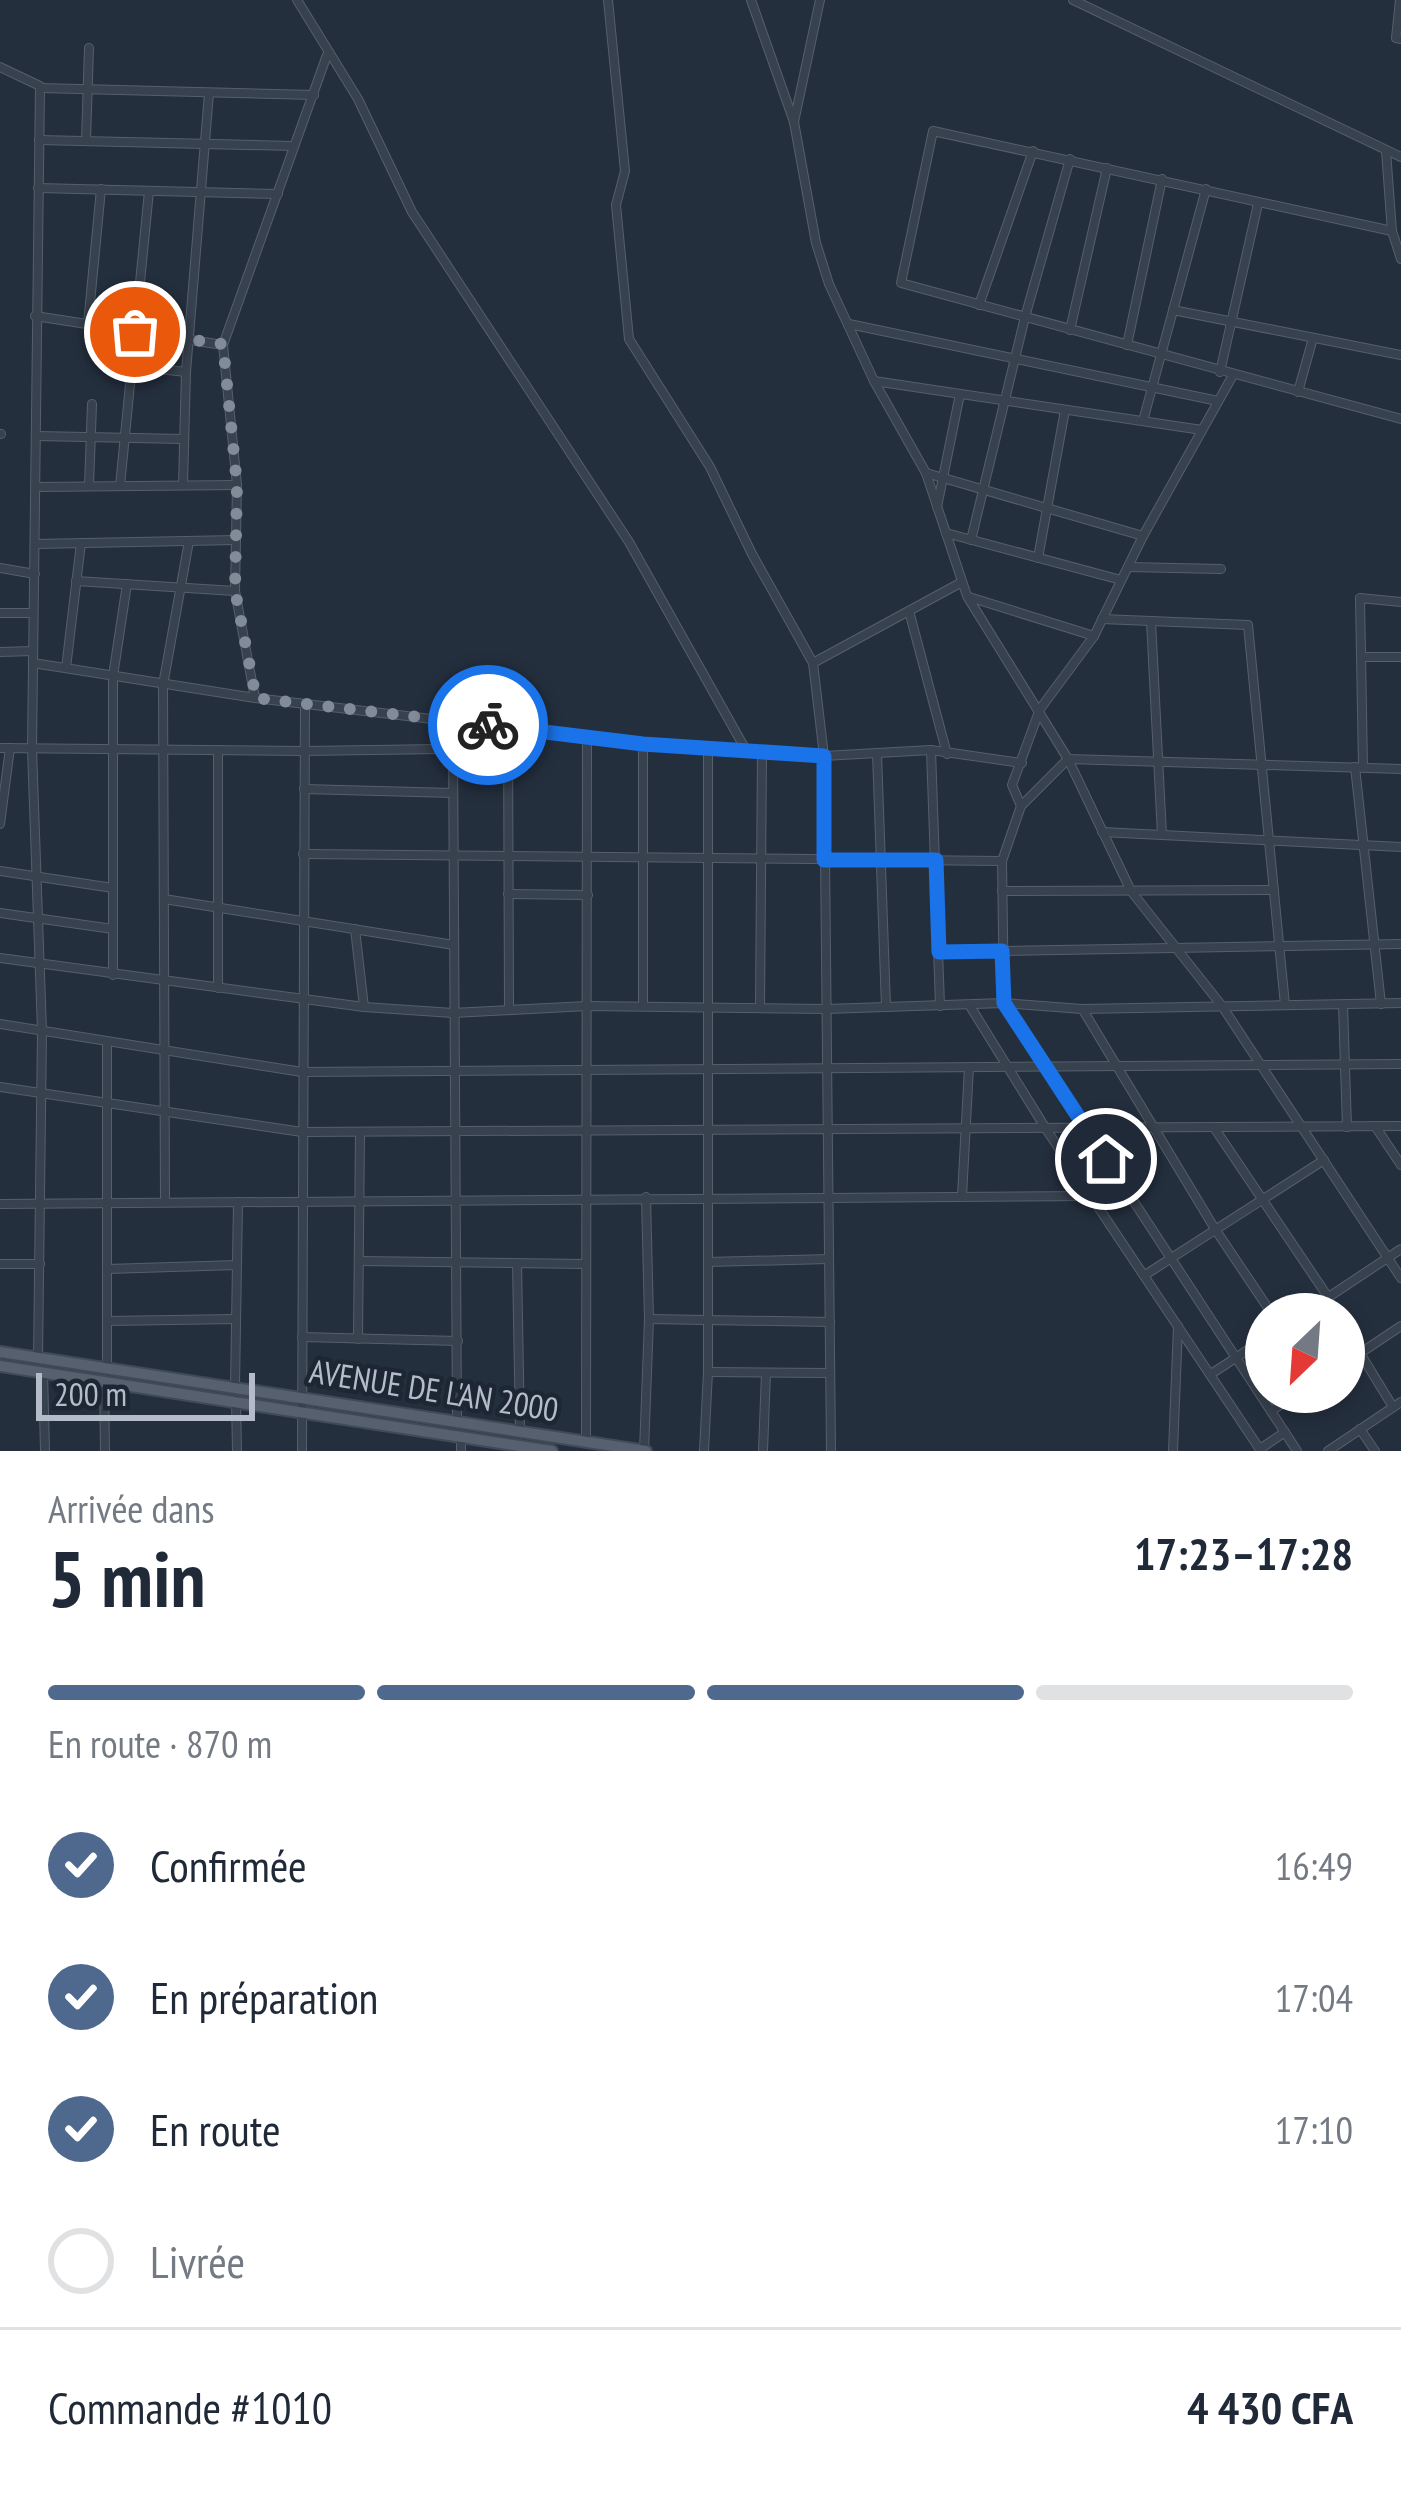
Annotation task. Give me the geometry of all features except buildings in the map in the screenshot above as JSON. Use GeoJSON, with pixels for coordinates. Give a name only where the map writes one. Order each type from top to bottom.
{"type":"FeatureCollection","features":[{"type":"Feature","properties":{"kind":"main road","name":"AVENUE DE L'AN 2000"},"geometry":{"type":"LineString","coordinates":[[0,1352],[107,1367],[236,1394]]}},
{"type":"Feature","properties":{"kind":"main road","name":"AVENUE DE L'AN 2000"},"geometry":{"type":"LineString","coordinates":[[0,1366],[457,1421],[645,1451]]}},
{"type":"Feature","properties":{"kind":"main road","name":"AVENUE DE L'AN 2000"},"geometry":{"type":"LineString","coordinates":[[301,1403],[552,1451]]}},
{"type":"Feature","properties":{"kind":"street"},"geometry":{"type":"LineString","coordinates":[[298,0],[358,99],[412,212],[629,542],[747,752]]}},
{"type":"Feature","properties":{"kind":"street"},"geometry":{"type":"LineString","coordinates":[[608,0],[625,170],[616,205],[629,339],[710,466],[813,663],[824,756],[831,1451]]}},
{"type":"Feature","properties":{"kind":"street"},"geometry":{"type":"LineString","coordinates":[[751,0],[794,122],[816,243],[829,284],[874,381],[926,473],[968,596],[1068,759],[1131,891],[1222,1006],[1401,1278]]}},
{"type":"Feature","properties":{"kind":"street"},"geometry":{"type":"LineString","coordinates":[[794,122],[820,0]]}},
{"type":"Feature","properties":{"kind":"street"},"geometry":{"type":"LineString","coordinates":[[1072,0],[1401,157]]}},
{"type":"Feature","properties":{"kind":"street"},"geometry":{"type":"LineString","coordinates":[[1400,0],[1396,38],[1401,39]]}},
{"type":"Feature","properties":{"kind":"street"},"geometry":{"type":"LineString","coordinates":[[86,141],[89,48]]}},
{"type":"Feature","properties":{"kind":"street"},"geometry":{"type":"LineString","coordinates":[[256,698],[235,590],[237,485],[223,344],[328,53]]}},
{"type":"Feature","properties":{"kind":"street"},"geometry":{"type":"LineString","coordinates":[[0,67],[40,88],[315,95]]}},
{"type":"Feature","properties":{"kind":"street"},"geometry":{"type":"LineString","coordinates":[[38,1358],[42,1031],[32,748],[40,88]]}},
{"type":"Feature","properties":{"kind":"street"},"geometry":{"type":"LineString","coordinates":[[183,485],[185,372],[209,93]]}},
{"type":"Feature","properties":{"kind":"street"},"geometry":{"type":"LineString","coordinates":[[1392,231],[933,131],[901,283],[1401,419]]}},
{"type":"Feature","properties":{"kind":"street"},"geometry":{"type":"LineString","coordinates":[[39,140],[293,146]]}},
{"type":"Feature","properties":{"kind":"street"},"geometry":{"type":"LineString","coordinates":[[1386,151],[1392,231],[1401,259]]}},
{"type":"Feature","properties":{"kind":"street"},"geometry":{"type":"LineString","coordinates":[[979,305],[1033,152]]}},
{"type":"Feature","properties":{"kind":"street"},"geometry":{"type":"LineString","coordinates":[[971,540],[1025,317],[1070,159]]}},
{"type":"Feature","properties":{"kind":"street"},"geometry":{"type":"LineString","coordinates":[[1070,330],[1107,167]]}},
{"type":"Feature","properties":{"kind":"street"},"geometry":{"type":"LineString","coordinates":[[1127,345],[1162,179]]}},
{"type":"Feature","properties":{"kind":"street"},"geometry":{"type":"LineString","coordinates":[[38,188],[278,194]]}},
{"type":"Feature","properties":{"kind":"street"},"geometry":{"type":"LineString","coordinates":[[88,325],[101,189]]}},
{"type":"Feature","properties":{"kind":"street"},"geometry":{"type":"LineString","coordinates":[[1143,422],[1206,189]]}},
{"type":"Feature","properties":{"kind":"street"},"geometry":{"type":"LineString","coordinates":[[120,486],[149,190]]}},
{"type":"Feature","properties":{"kind":"street"},"geometry":{"type":"LineString","coordinates":[[1220,372],[1258,203]]}},
{"type":"Feature","properties":{"kind":"street"},"geometry":{"type":"LineString","coordinates":[[1173,310],[1401,355]]}},
{"type":"Feature","properties":{"kind":"street"},"geometry":{"type":"LineString","coordinates":[[34,316],[223,344]]}},
{"type":"Feature","properties":{"kind":"street"},"geometry":{"type":"LineString","coordinates":[[849,324],[1218,401]]}},
{"type":"Feature","properties":{"kind":"street"},"geometry":{"type":"LineString","coordinates":[[1298,392],[1313,338]]}},
{"type":"Feature","properties":{"kind":"street"},"geometry":{"type":"LineString","coordinates":[[131,366],[185,372]]}},
{"type":"Feature","properties":{"kind":"street"},"geometry":{"type":"LineString","coordinates":[[1021,806],[1012,784],[1040,709],[1094,636],[1143,536],[1233,375]]}},
{"type":"Feature","properties":{"kind":"street"},"geometry":{"type":"LineString","coordinates":[[874,381],[1202,430]]}},
{"type":"Feature","properties":{"kind":"street"},"geometry":{"type":"LineString","coordinates":[[936,509],[959,394]]}},
{"type":"Feature","properties":{"kind":"street"},"geometry":{"type":"LineString","coordinates":[[89,486],[92,404]]}},
{"type":"Feature","properties":{"kind":"street"},"geometry":{"type":"LineString","coordinates":[[1038,558],[1065,410]]}},
{"type":"Feature","properties":{"kind":"street"},"geometry":{"type":"LineString","coordinates":[[38,436],[183,439]]}},
{"type":"Feature","properties":{"kind":"street"},"geometry":{"type":"LineString","coordinates":[[926,473],[1143,536]]}},
{"type":"Feature","properties":{"kind":"street"},"geometry":{"type":"LineString","coordinates":[[37,487],[237,485]]}},
{"type":"Feature","properties":{"kind":"street"},"geometry":{"type":"LineString","coordinates":[[944,532],[1121,580]]}},
{"type":"Feature","properties":{"kind":"street"},"geometry":{"type":"LineString","coordinates":[[35,544],[236,540]]}},
{"type":"Feature","properties":{"kind":"street"},"geometry":{"type":"LineString","coordinates":[[165,1202],[163,686],[189,542]]}},
{"type":"Feature","properties":{"kind":"street"},"geometry":{"type":"LineString","coordinates":[[66,668],[81,543]]}},
{"type":"Feature","properties":{"kind":"street"},"geometry":{"type":"LineString","coordinates":[[1128,567],[1221,569]]}},
{"type":"Feature","properties":{"kind":"street"},"geometry":{"type":"LineString","coordinates":[[0,568],[35,574]]}},
{"type":"Feature","properties":{"kind":"street"},"geometry":{"type":"LineString","coordinates":[[76,581],[235,590]]}},
{"type":"Feature","properties":{"kind":"street"},"geometry":{"type":"LineString","coordinates":[[813,663],[962,582]]}},
{"type":"Feature","properties":{"kind":"street"},"geometry":{"type":"LineString","coordinates":[[113,976],[113,676],[128,584]]}},
{"type":"Feature","properties":{"kind":"street"},"geometry":{"type":"LineString","coordinates":[[968,596],[1094,636]]}},
{"type":"Feature","properties":{"kind":"street"},"geometry":{"type":"LineString","coordinates":[[1381,1004],[1363,845],[1360,598],[1401,602]]}},
{"type":"Feature","properties":{"kind":"street"},"geometry":{"type":"LineString","coordinates":[[909,611],[947,754]]}},
{"type":"Feature","properties":{"kind":"street"},"geometry":{"type":"LineString","coordinates":[[0,613],[33,613]]}},
{"type":"Feature","properties":{"kind":"street"},"geometry":{"type":"LineString","coordinates":[[1102,619],[1249,625],[1285,1006]]}},
{"type":"Feature","properties":{"kind":"street"},"geometry":{"type":"LineString","coordinates":[[1151,621],[1162,835]]}},
{"type":"Feature","properties":{"kind":"street"},"geometry":{"type":"LineString","coordinates":[[0,652],[33,651]]}},
{"type":"Feature","properties":{"kind":"street"},"geometry":{"type":"LineString","coordinates":[[1363,657],[1401,657]]}},
{"type":"Feature","properties":{"kind":"street"},"geometry":{"type":"LineString","coordinates":[[33,663],[305,705],[643,744],[824,756],[931,750],[1022,763]]}},
{"type":"Feature","properties":{"kind":"street"},"geometry":{"type":"LineString","coordinates":[[302,1451],[305,705]]}},
{"type":"Feature","properties":{"kind":"street"},"geometry":{"type":"LineString","coordinates":[[508,728],[508,1008]]}},
{"type":"Feature","properties":{"kind":"street"},"geometry":{"type":"LineString","coordinates":[[586,737],[586,1441]]}},
{"type":"Feature","properties":{"kind":"street"},"geometry":{"type":"LineString","coordinates":[[643,744],[643,1006]]}},
{"type":"Feature","properties":{"kind":"street"},"geometry":{"type":"LineString","coordinates":[[453,747],[457,1421]]}},
{"type":"Feature","properties":{"kind":"street"},"geometry":{"type":"LineString","coordinates":[[0,824],[5,748],[304,752],[509,748]]}},
{"type":"Feature","properties":{"kind":"street"},"geometry":{"type":"LineString","coordinates":[[704,1451],[708,749]]}},
{"type":"Feature","properties":{"kind":"street"},"geometry":{"type":"LineString","coordinates":[[931,750],[940,1006]]}},
{"type":"Feature","properties":{"kind":"street"},"geometry":{"type":"LineString","coordinates":[[218,751],[218,988]]}},
{"type":"Feature","properties":{"kind":"street"},"geometry":{"type":"LineString","coordinates":[[760,1007],[762,752]]}},
{"type":"Feature","properties":{"kind":"street"},"geometry":{"type":"LineString","coordinates":[[877,753],[886,1007]]}},
{"type":"Feature","properties":{"kind":"street"},"geometry":{"type":"LineString","coordinates":[[1245,1372],[1004,1003],[1002,861],[1021,806],[1068,759],[1401,769]]}},
{"type":"Feature","properties":{"kind":"street"},"geometry":{"type":"LineString","coordinates":[[304,789],[454,793]]}},
{"type":"Feature","properties":{"kind":"street"},"geometry":{"type":"LineString","coordinates":[[1100,832],[1401,847]]}},
{"type":"Feature","properties":{"kind":"street"},"geometry":{"type":"LineString","coordinates":[[303,854],[1002,861]]}},
{"type":"Feature","properties":{"kind":"street"},"geometry":{"type":"LineString","coordinates":[[0,871],[113,888]]}},
{"type":"Feature","properties":{"kind":"street"},"geometry":{"type":"LineString","coordinates":[[1002,891],[1274,890]]}},
{"type":"Feature","properties":{"kind":"street"},"geometry":{"type":"LineString","coordinates":[[508,894],[588,895]]}},
{"type":"Feature","properties":{"kind":"street"},"geometry":{"type":"LineString","coordinates":[[164,899],[454,945]]}},
{"type":"Feature","properties":{"kind":"street"},"geometry":{"type":"LineString","coordinates":[[0,913],[113,929]]}},
{"type":"Feature","properties":{"kind":"street"},"geometry":{"type":"LineString","coordinates":[[355,929],[364,1007]]}},
{"type":"Feature","properties":{"kind":"street"},"geometry":{"type":"LineString","coordinates":[[939,952],[1401,944]]}},
{"type":"Feature","properties":{"kind":"street"},"geometry":{"type":"LineString","coordinates":[[0,958],[364,1007],[453,1013],[587,1006],[826,1009],[1004,1003],[1082,1009],[1401,1004]]}},
{"type":"Feature","properties":{"kind":"street"},"geometry":{"type":"LineString","coordinates":[[1343,1005],[1347,1127]]}},
{"type":"Feature","properties":{"kind":"street"},"geometry":{"type":"LineString","coordinates":[[970,1006],[1046,1129],[1260,1450],[1285,1432]]}},
{"type":"Feature","properties":{"kind":"street"},"geometry":{"type":"LineString","coordinates":[[1082,1009],[1258,1293]]}},
{"type":"Feature","properties":{"kind":"street"},"geometry":{"type":"LineString","coordinates":[[0,1024],[302,1072],[1401,1064]]}},
{"type":"Feature","properties":{"kind":"street"},"geometry":{"type":"LineString","coordinates":[[107,1042],[107,1367]]}},
{"type":"Feature","properties":{"kind":"street"},"geometry":{"type":"LineString","coordinates":[[962,1196],[969,1067]]}},
{"type":"Feature","properties":{"kind":"street"},"geometry":{"type":"LineString","coordinates":[[0,1087],[302,1132],[1401,1126]]}},
{"type":"Feature","properties":{"kind":"street"},"geometry":{"type":"LineString","coordinates":[[1376,1126],[1401,1165]]}},
{"type":"Feature","properties":{"kind":"street"},"geometry":{"type":"LineString","coordinates":[[1214,1128],[1325,1293]]}},
{"type":"Feature","properties":{"kind":"street"},"geometry":{"type":"LineString","coordinates":[[358,1339],[360,1132]]}},
{"type":"Feature","properties":{"kind":"street"},"geometry":{"type":"LineString","coordinates":[[1145,1275],[1324,1160]]}},
{"type":"Feature","properties":{"kind":"street"},"geometry":{"type":"LineString","coordinates":[[0,1204],[1090,1196]]}},
{"type":"Feature","properties":{"kind":"street"},"geometry":{"type":"LineString","coordinates":[[645,1451],[646,1197]]}},
{"type":"Feature","properties":{"kind":"street"},"geometry":{"type":"LineString","coordinates":[[237,1451],[238,1202]]}},
{"type":"Feature","properties":{"kind":"street"},"geometry":{"type":"LineString","coordinates":[[1334,1293],[1401,1249]]}},
{"type":"Feature","properties":{"kind":"street"},"geometry":{"type":"LineString","coordinates":[[708,1262],[829,1259]]}},
{"type":"Feature","properties":{"kind":"street"},"geometry":{"type":"LineString","coordinates":[[358,1261],[586,1264]]}},
{"type":"Feature","properties":{"kind":"street"},"geometry":{"type":"LineString","coordinates":[[517,1263],[520,1430]]}},
{"type":"Feature","properties":{"kind":"street"},"geometry":{"type":"LineString","coordinates":[[0,1264],[40,1264]]}},
{"type":"Feature","properties":{"kind":"street"},"geometry":{"type":"LineString","coordinates":[[107,1269],[237,1265]]}},
{"type":"Feature","properties":{"kind":"street"},"geometry":{"type":"LineString","coordinates":[[107,1321],[236,1318]]}},
{"type":"Feature","properties":{"kind":"street"},"geometry":{"type":"LineString","coordinates":[[649,1318],[830,1322]]}},
{"type":"Feature","properties":{"kind":"street"},"geometry":{"type":"LineString","coordinates":[[1173,1451],[1178,1325]]}},
{"type":"Feature","properties":{"kind":"street"},"geometry":{"type":"LineString","coordinates":[[1365,1350],[1401,1326]]}},
{"type":"Feature","properties":{"kind":"street"},"geometry":{"type":"LineString","coordinates":[[302,1337],[458,1341]]}},
{"type":"Feature","properties":{"kind":"street"},"geometry":{"type":"LineString","coordinates":[[1211,1374],[1245,1352]]}},
{"type":"Feature","properties":{"kind":"street"},"geometry":{"type":"LineString","coordinates":[[1328,1451],[1397,1404],[1365,1360]]}},
{"type":"Feature","properties":{"kind":"street"},"geometry":{"type":"LineString","coordinates":[[44,1372],[45,1451]]}},
{"type":"Feature","properties":{"kind":"street"},"geometry":{"type":"LineString","coordinates":[[708,1372],[830,1373]]}},
{"type":"Feature","properties":{"kind":"street"},"geometry":{"type":"LineString","coordinates":[[764,1451],[766,1373]]}},
{"type":"Feature","properties":{"kind":"street"},"geometry":{"type":"LineString","coordinates":[[104,1382],[105,1451]]}},
{"type":"Feature","properties":{"kind":"street"},"geometry":{"type":"LineString","coordinates":[[1272,1413],[1298,1451]]}},
{"type":"Feature","properties":{"kind":"street"},"geometry":{"type":"LineString","coordinates":[[1360,1429],[1375,1451]]}},
{"type":"Feature","properties":{"kind":"street"},"geometry":{"type":"LineString","coordinates":[[460,1436],[460,1451]]}},
{"type":"Feature","properties":{"kind":"way so far"},"geometry":{"type":"LineString","coordinates":[[135,332],[223,344],[237,485],[235,590],[256,698],[488,725]]}},
{"type":"Feature","properties":{"kind":"route"},"geometry":{"type":"LineString","coordinates":[[488,725],[643,744],[824,756],[824,860],[936,860],[939,952],[1002,951],[1004,1003],[1106,1159]]}}]}
